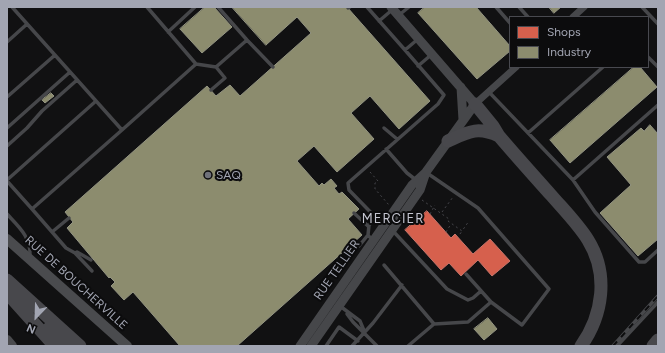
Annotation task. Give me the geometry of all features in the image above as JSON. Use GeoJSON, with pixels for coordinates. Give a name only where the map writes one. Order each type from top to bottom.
{"type":"FeatureCollection","features":[{"type":"Feature","properties":{"kind":"highway"},"geometry":{"type":"LineString","coordinates":[[475,104],[493,126],[498,136],[579,227],[589,241],[596,257],[600,274],[600,300],[594,324],[581,346]]}},
{"type":"Feature","properties":{"kind":"highway"},"geometry":{"type":"LineString","coordinates":[[448,141],[475,130],[488,132],[498,136]]}},
{"type":"Feature","properties":{"kind":"highway"},"geometry":{"type":"LineString","coordinates":[[7,280],[80,346]]}},
{"type":"Feature","properties":{"kind":"highway"},"geometry":{"type":"LineString","coordinates":[[7,284],[66,346]]}},
{"type":"Feature","properties":{"kind":"highway"},"geometry":{"type":"LineString","coordinates":[[7,293],[55,346]]}},
{"type":"Feature","properties":{"kind":"highway"},"geometry":{"type":"LineString","coordinates":[[653,346],[658,340]]}},
{"type":"Feature","properties":{"kind":"main road","name":"RUE DE BOUCHERVILLE"},"geometry":{"type":"LineString","coordinates":[[7,239],[127,346]]}},
{"type":"Feature","properties":{"kind":"main road"},"geometry":{"type":"LineString","coordinates":[[7,340],[12,346]]}},
{"type":"Feature","properties":{"kind":"street"},"geometry":{"type":"LineString","coordinates":[[574,16],[584,7]]}},
{"type":"Feature","properties":{"kind":"street"},"geometry":{"type":"LineString","coordinates":[[394,11],[475,104]]}},
{"type":"Feature","properties":{"kind":"street","name":"RUE TELLIER"},"geometry":{"type":"LineString","coordinates":[[311,346],[342,308],[392,230],[419,182],[463,120],[475,104],[515,68]]}},
{"type":"Feature","properties":{"kind":"street"},"geometry":{"type":"LineString","coordinates":[[461,87],[463,120]]}},
{"type":"Feature","properties":{"kind":"street","name":"RUE TELLIER"},"geometry":{"type":"LineString","coordinates":[[300,346],[331,300],[370,237],[383,226],[412,185],[419,182]]}},
{"type":"Feature","properties":{"kind":"lane"},"geometry":{"type":"LineString","coordinates":[[12,7],[122,130]]}},
{"type":"Feature","properties":{"kind":"lane"},"geometry":{"type":"LineString","coordinates":[[147,7],[196,64],[216,68],[225,78],[211,90]]}},
{"type":"Feature","properties":{"kind":"lane"},"geometry":{"type":"LineString","coordinates":[[168,32],[195,7]]}},
{"type":"Feature","properties":{"kind":"lane"},"geometry":{"type":"LineString","coordinates":[[218,7],[273,67]]}},
{"type":"Feature","properties":{"kind":"lane"},"geometry":{"type":"LineString","coordinates":[[367,7],[444,95],[438,104],[350,181],[348,186],[375,219],[383,226],[392,230],[448,291],[468,300],[473,298],[481,291]]}},
{"type":"Feature","properties":{"kind":"lane"},"geometry":{"type":"LineString","coordinates":[[379,21],[394,11],[409,7]]}},
{"type":"Feature","properties":{"kind":"lane"},"geometry":{"type":"LineString","coordinates":[[496,7],[509,22]]}},
{"type":"Feature","properties":{"kind":"lane"},"geometry":{"type":"LineString","coordinates":[[519,7],[527,16]]}},
{"type":"Feature","properties":{"kind":"lane"},"geometry":{"type":"LineString","coordinates":[[642,7],[658,24]]}},
{"type":"Feature","properties":{"kind":"lane"},"geometry":{"type":"LineString","coordinates":[[7,42],[27,24]]}},
{"type":"Feature","properties":{"kind":"lane"},"geometry":{"type":"LineString","coordinates":[[405,50],[419,39]]}},
{"type":"Feature","properties":{"kind":"lane"},"geometry":{"type":"LineString","coordinates":[[216,68],[247,40]]}},
{"type":"Feature","properties":{"kind":"lane"},"geometry":{"type":"LineString","coordinates":[[418,66],[432,54]]}},
{"type":"Feature","properties":{"kind":"lane"},"geometry":{"type":"LineString","coordinates":[[7,97],[55,55]]}},
{"type":"Feature","properties":{"kind":"lane"},"geometry":{"type":"LineString","coordinates":[[649,58],[658,67]]}},
{"type":"Feature","properties":{"kind":"lane"},"geometry":{"type":"LineString","coordinates":[[32,209],[196,64]]}},
{"type":"Feature","properties":{"kind":"lane"},"geometry":{"type":"LineString","coordinates":[[528,133],[602,68]]}},
{"type":"Feature","properties":{"kind":"lane"},"geometry":{"type":"LineString","coordinates":[[7,128],[70,72]]}},
{"type":"Feature","properties":{"kind":"lane"},"geometry":{"type":"LineString","coordinates":[[7,146],[27,128],[42,111],[77,80]]}},
{"type":"Feature","properties":{"kind":"lane"},"geometry":{"type":"LineString","coordinates":[[488,91],[573,180],[596,212],[639,262],[645,262],[658,250]]}},
{"type":"Feature","properties":{"kind":"lane"},"geometry":{"type":"LineString","coordinates":[[92,271],[75,253],[66,248],[7,180],[96,101]]}},
{"type":"Feature","properties":{"kind":"lane"},"geometry":{"type":"LineString","coordinates":[[573,180],[658,105]]}},
{"type":"Feature","properties":{"kind":"lane"},"geometry":{"type":"LineString","coordinates":[[384,128],[397,139]]}},
{"type":"Feature","properties":{"kind":"lane"},"geometry":{"type":"LineString","coordinates":[[386,149],[407,173],[419,182]]}},
{"type":"Feature","properties":{"kind":"lane"},"geometry":{"type":"LineString","coordinates":[[426,172],[478,208],[549,289],[522,325],[491,302],[466,274]]}},
{"type":"Feature","properties":{"kind":"lane"},"geometry":{"type":"LineString","coordinates":[[354,213],[368,226],[370,237],[381,246]]}},
{"type":"Feature","properties":{"kind":"lane"},"geometry":{"type":"LineString","coordinates":[[7,214],[28,239],[30,259]]}},
{"type":"Feature","properties":{"kind":"lane"},"geometry":{"type":"LineString","coordinates":[[52,232],[69,218]]}},
{"type":"Feature","properties":{"kind":"lane"},"geometry":{"type":"LineString","coordinates":[[368,226],[375,219]]}},
{"type":"Feature","properties":{"kind":"lane"},"geometry":{"type":"LineString","coordinates":[[359,246],[370,237]]}},
{"type":"Feature","properties":{"kind":"lane"},"geometry":{"type":"LineString","coordinates":[[75,253],[77,252],[91,260]]}},
{"type":"Feature","properties":{"kind":"lane"},"geometry":{"type":"LineString","coordinates":[[384,264],[434,324]]}},
{"type":"Feature","properties":{"kind":"lane"},"geometry":{"type":"LineString","coordinates":[[352,346],[365,333],[402,285]]}},
{"type":"Feature","properties":{"kind":"lane"},"geometry":{"type":"LineString","coordinates":[[331,300],[360,321],[365,333],[377,346]]}},
{"type":"Feature","properties":{"kind":"lane"},"geometry":{"type":"LineString","coordinates":[[408,346],[434,324],[468,322],[491,302]]}},
{"type":"Feature","properties":{"kind":"lane"},"geometry":{"type":"LineString","coordinates":[[617,346],[658,302]]}},
{"type":"Feature","properties":{"kind":"lane"},"geometry":{"type":"LineString","coordinates":[[326,346],[339,327],[358,340]]}},
{"type":"Feature","properties":{"kind":"path"},"geometry":{"type":"LineString","coordinates":[[373,175],[378,181],[375,183],[375,189],[392,208]]}},
{"type":"Feature","properties":{"kind":"path"},"geometry":{"type":"LineString","coordinates":[[441,213],[453,196]]}},
{"type":"Feature","properties":{"kind":"path"},"geometry":{"type":"LineString","coordinates":[[418,197],[449,219],[448,221],[462,231]]}},
{"type":"Feature","properties":{"kind":"path"},"geometry":{"type":"LineString","coordinates":[[430,214],[435,205]]}},
{"type":"Feature","properties":{"kind":"path"},"geometry":{"type":"LineString","coordinates":[[460,234],[469,221]]}},
{"type":"Feature","properties":{"kind":"path"},"geometry":{"type":"LineString","coordinates":[[446,232],[452,224]]}},
{"type":"Feature","properties":{"kind":"building: Shops"},"geometry":{"type":"Polygon","coordinates":[[[427,211],[451,238],[455,234],[473,254],[490,239],[510,261],[492,276],[478,260],[461,276],[449,263],[441,270],[405,230],[427,211]]]}},
{"type":"Feature","properties":{"kind":"building: Industry"},"geometry":{"type":"Polygon","coordinates":[[[205,7],[214,7],[232,27],[202,53],[180,29],[205,7]]]}},
{"type":"Feature","properties":{"kind":"building: Industry","name":"SAQ"},"geometry":{"type":"Polygon","coordinates":[[[232,7],[347,7],[430,101],[399,129],[370,96],[351,113],[374,139],[337,172],[314,146],[297,161],[319,186],[322,183],[324,185],[331,179],[337,186],[334,188],[339,194],[342,192],[359,209],[348,219],[362,235],[237,346],[180,346],[133,292],[124,300],[111,286],[115,282],[110,277],[109,278],[67,228],[73,222],[65,212],[207,86],[216,96],[230,85],[240,96],[311,33],[297,17],[266,45],[232,7]]]}},
{"type":"Feature","properties":{"kind":"building: Industry"},"geometry":{"type":"Polygon","coordinates":[[[425,7],[476,7],[509,45],[509,52],[477,79],[418,13],[425,7]]]}},
{"type":"Feature","properties":{"kind":"building: Industry"},"geometry":{"type":"Polygon","coordinates":[[[549,7],[561,7],[554,13],[549,7]]]}},
{"type":"Feature","properties":{"kind":"building: Industry"},"geometry":{"type":"Polygon","coordinates":[[[633,68],[641,68],[657,87],[570,163],[550,140],[633,68]]]}},
{"type":"Feature","properties":{"kind":"building: Industry"},"geometry":{"type":"Polygon","coordinates":[[[51,93],[54,96],[45,103],[42,100],[51,93]]]}},
{"type":"Feature","properties":{"kind":"building: Industry"},"geometry":{"type":"Polygon","coordinates":[[[650,125],[658,134],[658,239],[638,256],[600,213],[631,185],[607,157],[641,128],[644,131],[650,125]]]}},
{"type":"Feature","properties":{"kind":"building: Industry"},"geometry":{"type":"Polygon","coordinates":[[[488,318],[497,329],[484,340],[474,329],[488,318]]]}},
{"type":"Feature","properties":{"kind":"railway"},"geometry":{"type":"LineString","coordinates":[[613,346],[658,296]]}},
{"type":"Feature","properties":{"kind":"place","name":"SAQ"},"geometry":{"type":"Point","coordinates":[208,175]}},
{"type":"Feature","properties":{"kind":"district","name":"MERCIER"},"geometry":{"type":"Point","coordinates":[393,219]}}]}
